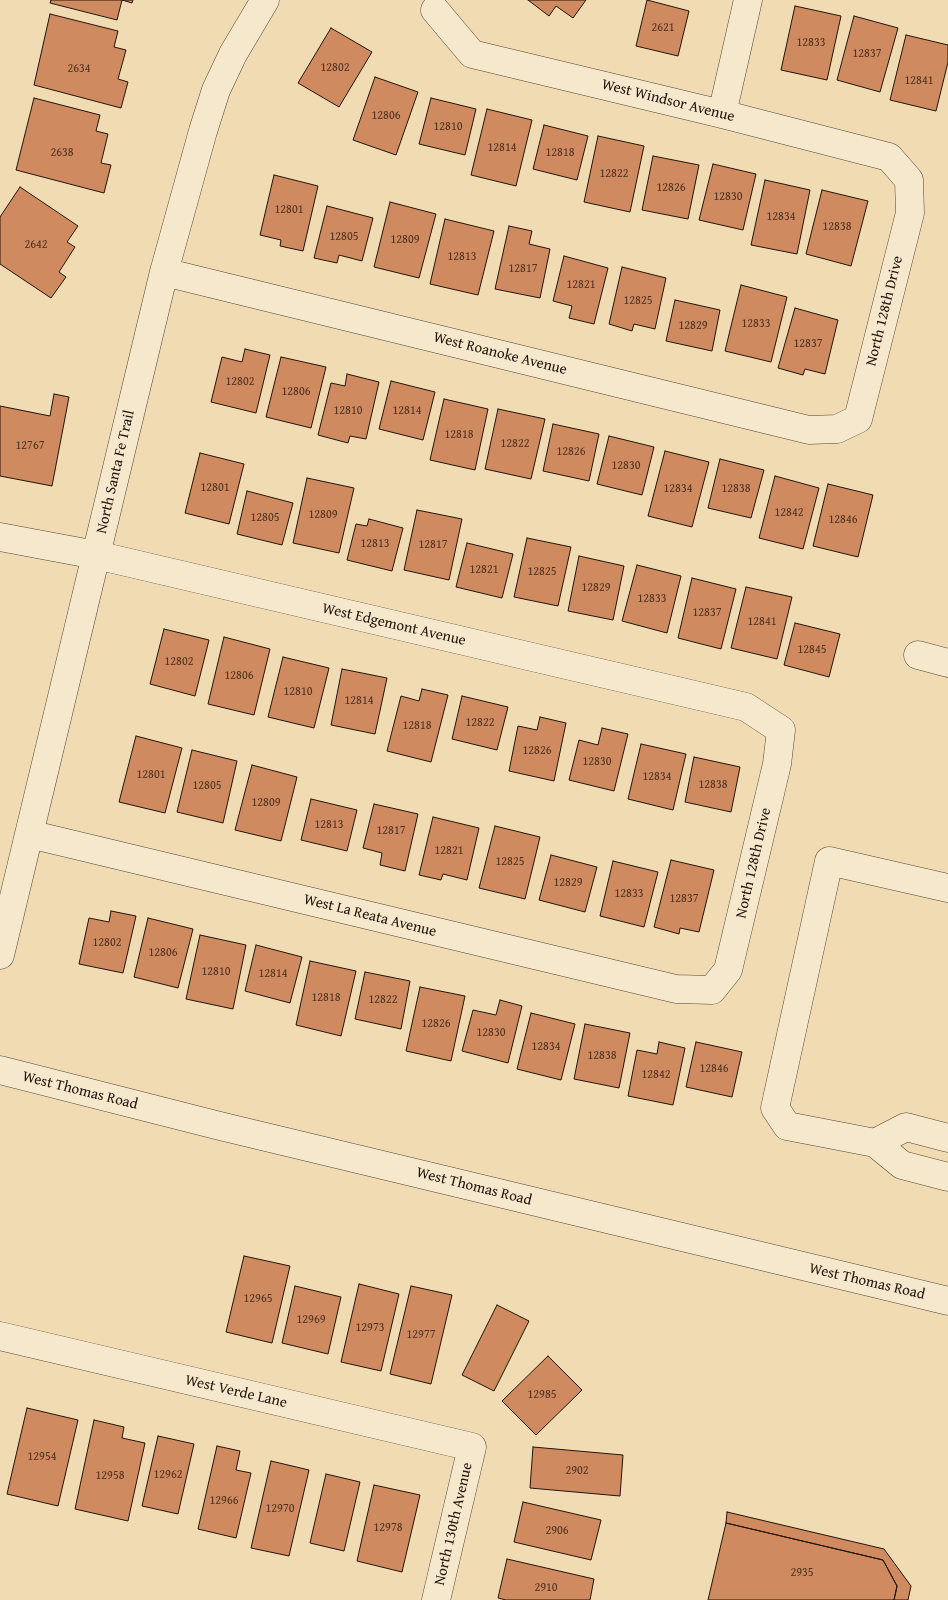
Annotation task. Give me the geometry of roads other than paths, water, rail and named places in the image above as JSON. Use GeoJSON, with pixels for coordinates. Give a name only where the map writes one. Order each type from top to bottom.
{"type":"FeatureCollection","features":[{"type":"Feature","properties":{"kind":"street","name":"North Santa Fe Trail"},"geometry":{"type":"LineString","coordinates":[[0,956],[164,272],[203,131],[216,90],[233,54],[265,0]]}},
{"type":"Feature","properties":{"kind":"street"},"geometry":{"type":"LineString","coordinates":[[722,114],[748,0]]}},
{"type":"Feature","properties":{"kind":"street","name":"West Windsor Avenue"},"geometry":{"type":"LineString","coordinates":[[435,10],[472,54],[722,114],[889,157],[909,180]]}},
{"type":"Feature","properties":{"kind":"street","name":"North 128th Drive"},"geometry":{"type":"LineString","coordinates":[[837,429],[858,419],[910,213],[909,180]]}},
{"type":"Feature","properties":{"kind":"street","name":"West Roanoke Avenue"},"geometry":{"type":"LineString","coordinates":[[164,272],[809,430],[837,429]]}},
{"type":"Feature","properties":{"kind":"street","name":"West Edgemont Avenue"},"geometry":{"type":"LineString","coordinates":[[0,537],[96,555],[746,707],[780,730]]}},
{"type":"Feature","properties":{"kind":"street"},"geometry":{"type":"LineString","coordinates":[[918,655],[948,662]]}},
{"type":"Feature","properties":{"kind":"street","name":"North 128th Drive"},"geometry":{"type":"LineString","coordinates":[[712,990],[728,970],[777,764],[780,730]]}},
{"type":"Feature","properties":{"kind":"street","name":"West La Reata Avenue"},"geometry":{"type":"LineString","coordinates":[[29,834],[676,989],[712,990]]}},
{"type":"Feature","properties":{"kind":"street"},"geometry":{"type":"LineString","coordinates":[[948,888],[830,861],[775,1108],[787,1126],[875,1143],[902,1165],[948,1177]]}},
{"type":"Feature","properties":{"kind":"street","name":"West Thomas Road"},"geometry":{"type":"LineString","coordinates":[[0,1070],[220,1126],[948,1301]]}},
{"type":"Feature","properties":{"kind":"street"},"geometry":{"type":"LineString","coordinates":[[875,1143],[906,1127],[948,1138]]}},
{"type":"Feature","properties":{"kind":"street","name":"West Verde Lane"},"geometry":{"type":"LineString","coordinates":[[0,1336],[472,1448]]}},
{"type":"Feature","properties":{"kind":"street","name":"North 130th Avenue"},"geometry":{"type":"LineString","coordinates":[[436,1600],[472,1448]]}}]}
